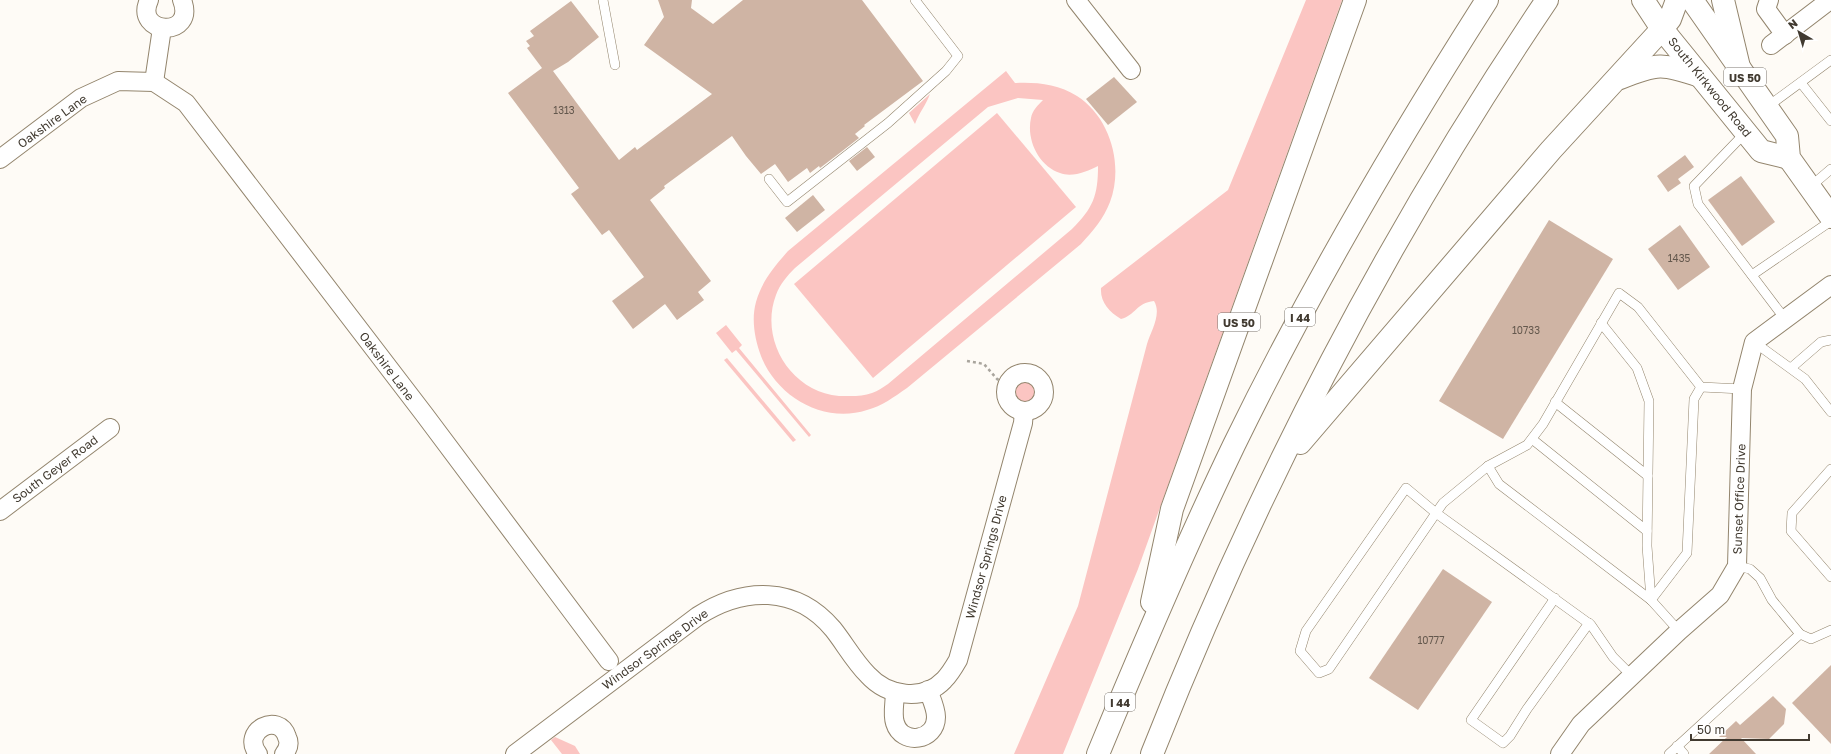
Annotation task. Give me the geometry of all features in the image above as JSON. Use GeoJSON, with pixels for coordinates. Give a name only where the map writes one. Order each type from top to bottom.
{"type":"FeatureCollection","features":[{"type":"Feature","properties":{"kind":"main road","name":"US 50"},"geometry":{"type":"LineString","coordinates":[[1141,650],[1172,509],[1354,0]]}},
{"type":"Feature","properties":{"kind":"main road","name":"I 44"},"geometry":{"type":"LineString","coordinates":[[1098,754],[1141,650],[1198,520],[1235,443],[1304,309],[1401,139],[1487,0]]}},
{"type":"Feature","properties":{"kind":"main road"},"geometry":{"type":"LineString","coordinates":[[1152,754],[1200,638],[1279,468],[1327,372],[1406,226],[1496,79],[1547,0]]}},
{"type":"Feature","properties":{"kind":"main road","name":"South Kirkwood Road"},"geometry":{"type":"LineString","coordinates":[[1643,0],[1662,29],[1762,151],[1789,158]]}},
{"type":"Feature","properties":{"kind":"main road"},"geometry":{"type":"LineString","coordinates":[[1279,468],[1440,282],[1496,214],[1614,80],[1662,29],[1670,19],[1677,0]]}},
{"type":"Feature","properties":{"kind":"main road","name":"US 50"},"geometry":{"type":"LineString","coordinates":[[1692,0],[1787,136],[1789,158]]}},
{"type":"Feature","properties":{"kind":"main road"},"geometry":{"type":"LineString","coordinates":[[1722,0],[1739,68]]}},
{"type":"Feature","properties":{"kind":"main road"},"geometry":{"type":"LineString","coordinates":[[1614,80],[1648,67],[1665,65],[1700,76]]}},
{"type":"Feature","properties":{"kind":"main road"},"geometry":{"type":"LineString","coordinates":[[1789,158],[1831,217]]}},
{"type":"Feature","properties":{"kind":"street"},"geometry":{"type":"LineString","coordinates":[[149,0],[146,11],[148,17],[151,22],[162,28],[174,26],[183,18],[184,12],[182,0]]}},
{"type":"Feature","properties":{"kind":"street"},"geometry":{"type":"LineString","coordinates":[[1076,0],[1131,70]]}},
{"type":"Feature","properties":{"kind":"street"},"geometry":{"type":"LineString","coordinates":[[1769,0],[1766,9],[1778,40],[1823,2]]}},
{"type":"Feature","properties":{"kind":"street"},"geometry":{"type":"LineString","coordinates":[[154,82],[162,28]]}},
{"type":"Feature","properties":{"kind":"street","name":"Oakshire Lane"},"geometry":{"type":"LineString","coordinates":[[0,159],[81,98],[118,81],[154,82],[186,102],[424,414],[609,661]]}},
{"type":"Feature","properties":{"kind":"street"},"geometry":{"type":"LineString","coordinates":[[1754,342],[1831,285]]}},
{"type":"Feature","properties":{"kind":"street","name":"Sunset Office Drive"},"geometry":{"type":"LineString","coordinates":[[1560,754],[1581,724],[1679,631],[1720,596],[1737,566],[1742,389],[1754,342]]}},
{"type":"Feature","properties":{"kind":"street"},"geometry":{"type":"LineString","coordinates":[[1026,373],[1033,375],[1041,383],[1044,395],[1042,401],[1034,409],[1024,411],[1016,410],[1008,400],[1006,394],[1008,384],[1014,377],[1026,373]]}},
{"type":"Feature","properties":{"kind":"street","name":"Windsor Springs Drive"},"geometry":{"type":"LineString","coordinates":[[515,754],[698,616],[720,603],[740,596],[761,594],[774,596],[802,605],[823,619],[832,628],[868,675],[877,684],[895,692],[912,694],[928,690],[944,680],[958,660],[1023,423],[1024,411]]}},
{"type":"Feature","properties":{"kind":"street","name":"South Geyer Road"},"geometry":{"type":"LineString","coordinates":[[0,511],[110,428]]}},
{"type":"Feature","properties":{"kind":"street"},"geometry":{"type":"LineString","coordinates":[[895,692],[894,721],[901,733],[913,738],[927,735],[935,724],[934,710],[928,690]]}},
{"type":"Feature","properties":{"kind":"street"},"geometry":{"type":"LineString","coordinates":[[258,754],[254,748],[254,737],[260,728],[272,725],[278,726],[287,734],[288,746],[284,754]]}},
{"type":"Feature","properties":{"kind":"lane"},"geometry":{"type":"LineString","coordinates":[[603,0],[615,65]]}},
{"type":"Feature","properties":{"kind":"lane"},"geometry":{"type":"LineString","coordinates":[[769,179],[787,202],[888,122],[946,71],[958,56],[915,0]]}},
{"type":"Feature","properties":{"kind":"lane"},"geometry":{"type":"LineString","coordinates":[[1767,108],[1831,60]]}},
{"type":"Feature","properties":{"kind":"lane"},"geometry":{"type":"LineString","coordinates":[[1801,83],[1831,121]]}},
{"type":"Feature","properties":{"kind":"lane"},"geometry":{"type":"LineString","coordinates":[[1746,132],[1694,186],[1698,204],[1785,319]]}},
{"type":"Feature","properties":{"kind":"lane"},"geometry":{"type":"LineString","coordinates":[[1810,187],[1831,169]]}},
{"type":"Feature","properties":{"kind":"lane"},"geometry":{"type":"LineString","coordinates":[[1752,275],[1831,222]]}},
{"type":"Feature","properties":{"kind":"lane"},"geometry":{"type":"LineString","coordinates":[[1632,676],[1613,657],[1589,624],[1436,513],[1406,488],[1306,631],[1300,651],[1318,673],[1329,669],[1436,513],[1443,502],[1488,466],[1527,445],[1532,439],[1556,402],[1619,293],[1638,307],[1701,388]]}},
{"type":"Feature","properties":{"kind":"lane"},"geometry":{"type":"LineString","coordinates":[[1602,323],[1637,368],[1649,401],[1647,531],[1651,600]]}},
{"type":"Feature","properties":{"kind":"lane"},"geometry":{"type":"LineString","coordinates":[[1791,368],[1821,342],[1831,340]]}},
{"type":"Feature","properties":{"kind":"lane"},"geometry":{"type":"LineString","coordinates":[[1754,342],[1805,379],[1831,412]]}},
{"type":"Feature","properties":{"kind":"lane"},"geometry":{"type":"LineString","coordinates":[[1701,388],[1742,389]]}},
{"type":"Feature","properties":{"kind":"lane"},"geometry":{"type":"LineString","coordinates":[[1651,600],[1687,554],[1694,399],[1701,388]]}},
{"type":"Feature","properties":{"kind":"lane"},"geometry":{"type":"LineString","coordinates":[[1556,402],[1648,476]]}},
{"type":"Feature","properties":{"kind":"lane"},"geometry":{"type":"LineString","coordinates":[[1532,439],[1647,531]]}},
{"type":"Feature","properties":{"kind":"lane"},"geometry":{"type":"LineString","coordinates":[[1488,466],[1499,484],[1651,600],[1679,631]]}},
{"type":"Feature","properties":{"kind":"lane"},"geometry":{"type":"LineString","coordinates":[[1831,469],[1792,513],[1791,531],[1831,577]]}},
{"type":"Feature","properties":{"kind":"lane"},"geometry":{"type":"LineString","coordinates":[[1737,566],[1750,569],[1760,578],[1772,600],[1800,634],[1811,639],[1831,630]]}},
{"type":"Feature","properties":{"kind":"lane"},"geometry":{"type":"LineString","coordinates":[[1554,598],[1471,720],[1482,730],[1503,743],[1510,736],[1527,709],[1589,624]]}},
{"type":"Feature","properties":{"kind":"lane"},"geometry":{"type":"LineString","coordinates":[[1669,754],[1800,634]]}},
{"type":"Feature","properties":{"kind":"lane"},"geometry":{"type":"LineString","coordinates":[[1677,746],[1684,754]]}},
{"type":"Feature","properties":{"kind":"path"},"geometry":{"type":"LineString","coordinates":[[967,361],[987,367],[997,379],[1008,384]]}},
{"type":"Feature","properties":{"kind":"shaded area"},"geometry":{"type":"Polygon","coordinates":[[[1306,0],[1342,0],[1138,569],[1063,754],[1014,754],[1078,606],[1147,344],[1156,317],[1157,311],[1154,301],[1143,304],[1130,315],[1121,319],[1106,306],[1102,298],[1101,288],[1228,190],[1306,0]]]}},
{"type":"Feature","properties":{"kind":"shaded area"},"geometry":{"type":"Polygon","coordinates":[[[1006,71],[1015,83],[1055,86],[1077,96],[1098,116],[1106,129],[1114,158],[1114,188],[1110,202],[1098,224],[1081,244],[907,388],[878,406],[851,413],[835,413],[819,410],[804,404],[790,395],[778,384],[768,371],[755,337],[754,316],[756,302],[765,281],[788,251],[1006,71]],[[1018,98],[988,107],[789,274],[776,295],[772,312],[772,329],[776,346],[783,361],[793,374],[807,385],[822,392],[839,396],[860,396],[876,391],[888,384],[1072,229],[1085,215],[1093,201],[1095,194],[1098,166],[1090,170],[1070,175],[1053,170],[1040,158],[1032,143],[1030,126],[1033,113],[1043,100],[1018,98]]]}},
{"type":"Feature","properties":{"kind":"shaded area"},"geometry":{"type":"Polygon","coordinates":[[[930,94],[918,116],[915,124],[909,113],[930,94]]]}},
{"type":"Feature","properties":{"kind":"shaded area"},"geometry":{"type":"Polygon","coordinates":[[[997,113],[1076,207],[873,378],[794,284],[997,113]]]}},
{"type":"Feature","properties":{"kind":"shaded area"},"geometry":{"type":"Polygon","coordinates":[[[726,325],[742,345],[739,348],[811,435],[809,437],[736,350],[732,353],[716,333],[726,325]]]}},
{"type":"Feature","properties":{"kind":"shaded area"},"geometry":{"type":"Polygon","coordinates":[[[727,358],[796,440],[793,442],[724,360],[727,358]]]}},
{"type":"Feature","properties":{"kind":"shaded area"},"geometry":{"type":"Polygon","coordinates":[[[1024,380],[1033,383],[1036,392],[1033,401],[1024,404],[1015,401],[1012,392],[1015,383],[1024,380]]]}},
{"type":"Feature","properties":{"kind":"shaded area"},"geometry":{"type":"Polygon","coordinates":[[[555,737],[575,746],[580,754],[562,754],[551,740],[555,737]]]}},
{"type":"Feature","properties":{"kind":"building"},"geometry":{"type":"Polygon","coordinates":[[[658,0],[692,0],[691,8],[713,24],[743,0],[862,0],[923,81],[864,125],[865,126],[855,134],[859,138],[820,168],[819,166],[810,173],[807,168],[788,182],[775,164],[761,174],[732,136],[664,186],[665,188],[650,200],[711,281],[698,292],[704,300],[677,320],[665,304],[633,329],[612,301],[644,277],[609,230],[602,235],[571,194],[579,188],[508,93],[542,68],[527,48],[530,46],[526,41],[534,36],[530,31],[571,1],[599,37],[568,62],[553,71],[619,160],[635,147],[637,150],[712,94],[644,45],[664,17],[658,0]]]}},
{"type":"Feature","properties":{"kind":"building"},"geometry":{"type":"Polygon","coordinates":[[[1114,77],[1137,102],[1108,125],[1086,99],[1114,77]]]}},
{"type":"Feature","properties":{"kind":"building"},"geometry":{"type":"Polygon","coordinates":[[[867,147],[875,157],[857,171],[849,161],[867,147]]]}},
{"type":"Feature","properties":{"kind":"building"},"geometry":{"type":"Polygon","coordinates":[[[1685,155],[1694,167],[1678,179],[1681,183],[1668,192],[1657,176],[1685,155]]]}},
{"type":"Feature","properties":{"kind":"building"},"geometry":{"type":"Polygon","coordinates":[[[1741,176],[1775,222],[1742,246],[1708,200],[1741,176]]]}},
{"type":"Feature","properties":{"kind":"building"},"geometry":{"type":"Polygon","coordinates":[[[813,195],[825,210],[797,232],[785,218],[813,195]]]}},
{"type":"Feature","properties":{"kind":"building"},"geometry":{"type":"Polygon","coordinates":[[[1549,220],[1613,259],[1503,439],[1439,401],[1549,220]]]}},
{"type":"Feature","properties":{"kind":"building"},"geometry":{"type":"Polygon","coordinates":[[[1680,225],[1710,267],[1678,290],[1648,249],[1680,225]]]}},
{"type":"Feature","properties":{"kind":"building"},"geometry":{"type":"Polygon","coordinates":[[[1443,569],[1492,602],[1418,710],[1369,678],[1443,569]]]}},
{"type":"Feature","properties":{"kind":"building"},"geometry":{"type":"Polygon","coordinates":[[[1831,665],[1831,744],[1792,703],[1831,665]]]}},
{"type":"Feature","properties":{"kind":"building"},"geometry":{"type":"Polygon","coordinates":[[[1773,696],[1786,709],[1784,724],[1769,739],[1741,738],[1756,754],[1709,754],[1727,737],[1719,737],[1736,721],[1740,725],[1773,696]]]}}]}
